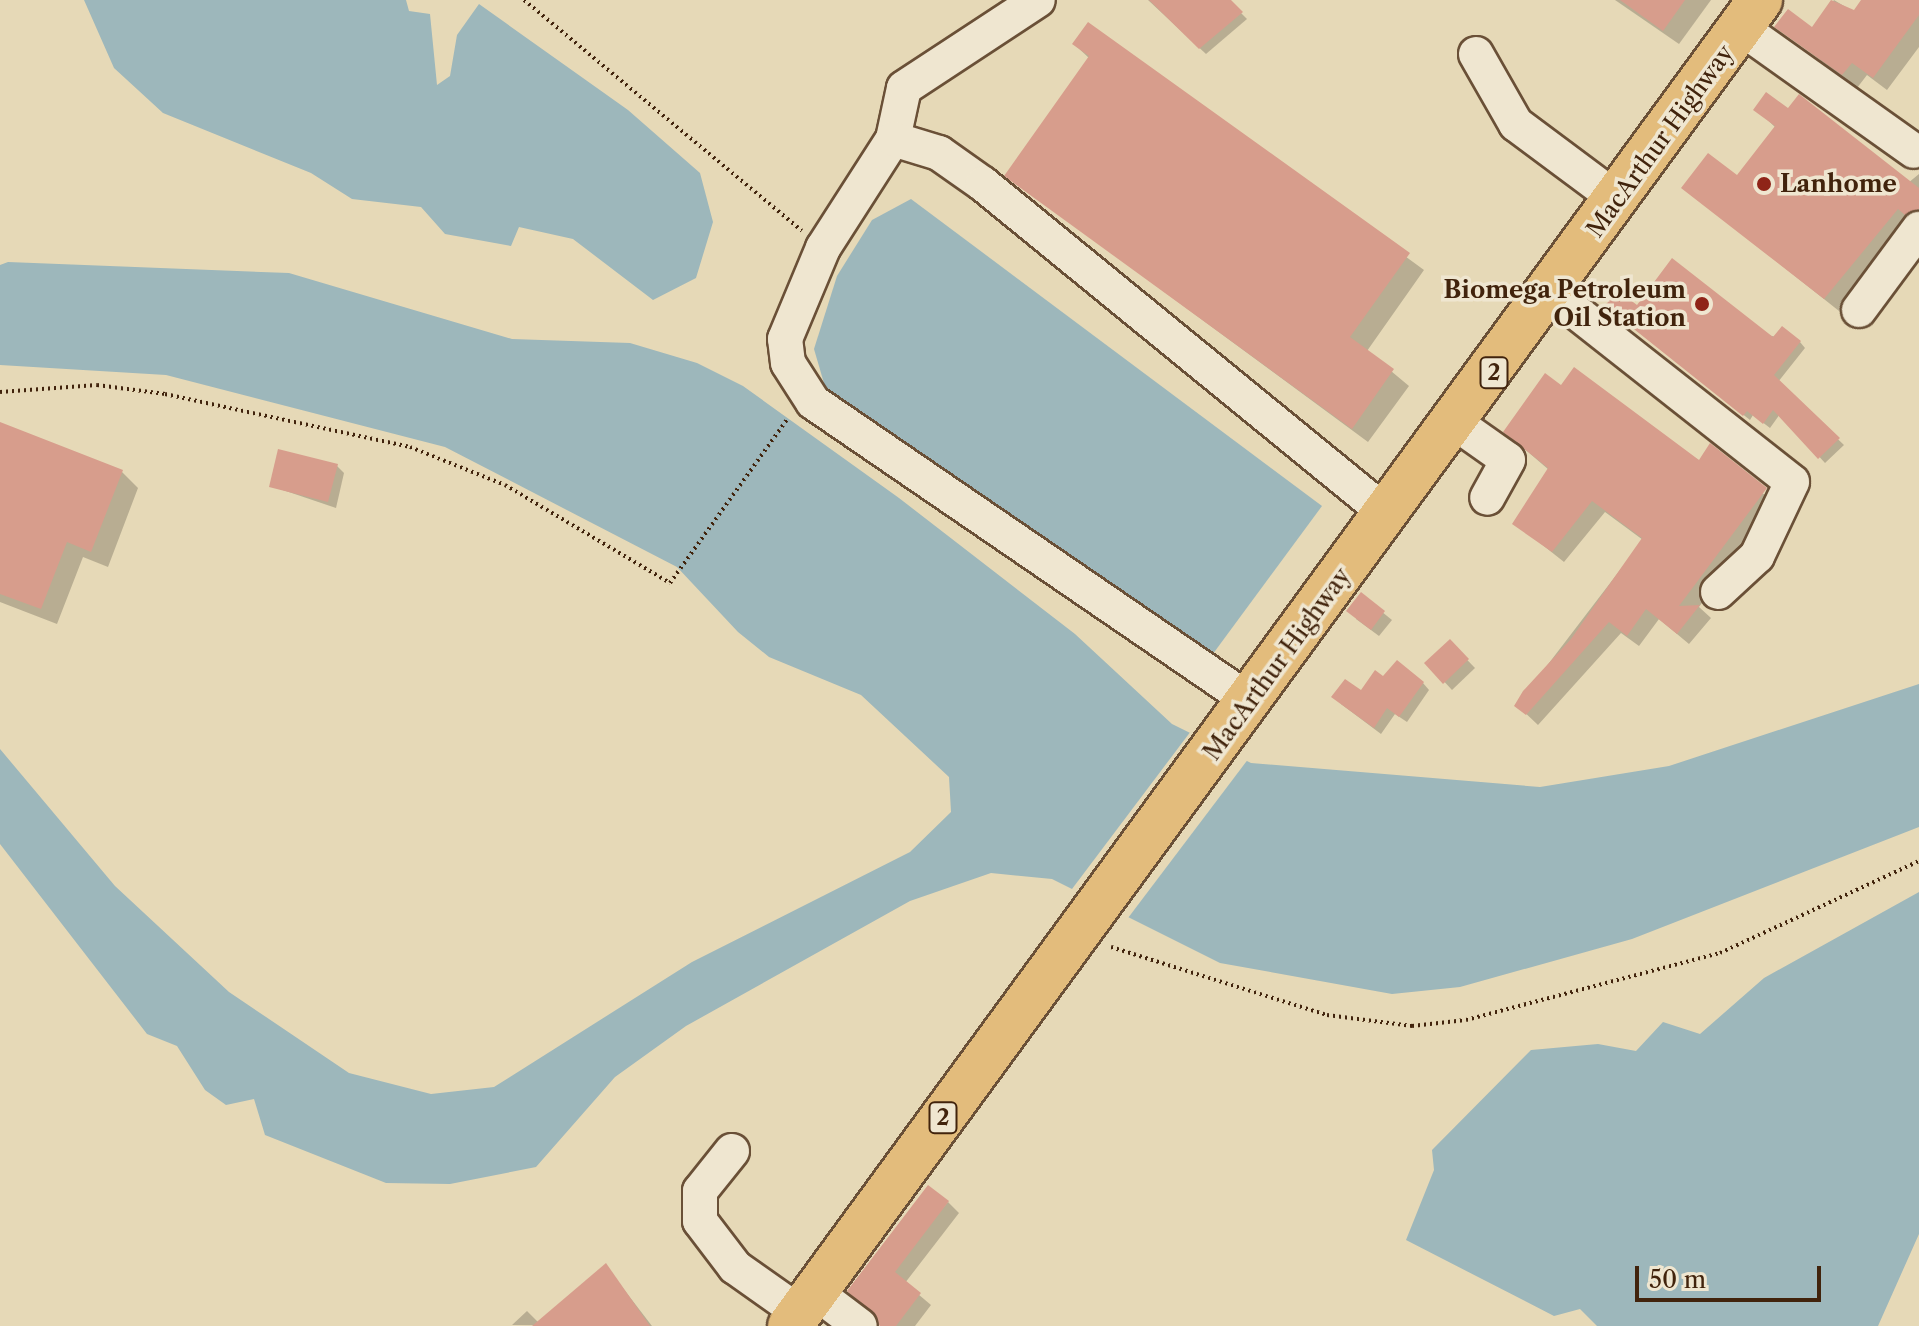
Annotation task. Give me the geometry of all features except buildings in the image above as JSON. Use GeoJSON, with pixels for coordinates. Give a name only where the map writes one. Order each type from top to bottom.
{"type":"FeatureCollection","features":[{"type":"Feature","properties":{"kind":"highway","name":"MacArthur Highway"},"geometry":{"type":"LineString","coordinates":[[802,1310],[1387,514],[1457,424],[1750,14]]}},
{"type":"Feature","properties":{"kind":"street"},"geometry":{"type":"LineString","coordinates":[[1038,0],[904,88],[893,139],[823,248],[785,339],[788,363],[813,402],[1250,701]]}},
{"type":"Feature","properties":{"kind":"street"},"geometry":{"type":"LineString","coordinates":[[1750,14],[1914,151]]}},
{"type":"Feature","properties":{"kind":"street"},"geometry":{"type":"LineString","coordinates":[[1476,54],[1516,124],[1618,200]]}},
{"type":"Feature","properties":{"kind":"street"},"geometry":{"type":"LineString","coordinates":[[893,139],[939,153],[983,184],[1387,514]]}},
{"type":"Feature","properties":{"kind":"street"},"geometry":{"type":"LineString","coordinates":[[1859,310],[1919,229]]}},
{"type":"Feature","properties":{"kind":"street"},"geometry":{"type":"LineString","coordinates":[[1552,293],[1792,482],[1757,556],[1718,592]]}},
{"type":"Feature","properties":{"kind":"street"},"geometry":{"type":"LineString","coordinates":[[1457,424],[1508,460],[1487,498]]}},
{"type":"Feature","properties":{"kind":"street"},"geometry":{"type":"LineString","coordinates":[[732,1151],[700,1191],[700,1221],[735,1267],[802,1310],[860,1326]]}},
{"type":"Feature","properties":{"kind":"path"},"geometry":{"type":"LineString","coordinates":[[524,0],[823,248]]}},
{"type":"Feature","properties":{"kind":"path"},"geometry":{"type":"LineString","coordinates":[[0,392],[97,385],[165,394],[410,447],[505,485],[670,583],[790,415]]}},
{"type":"Feature","properties":{"kind":"path"},"geometry":{"type":"LineString","coordinates":[[1087,923],[1327,1015],[1412,1026],[1466,1020],[1720,953],[1919,861]]}},
{"type":"Feature","properties":{"kind":"water"},"geometry":{"type":"Polygon","coordinates":[[[84,0],[406,0],[409,11],[430,14],[437,85],[450,76],[457,35],[479,4],[628,110],[700,173],[713,222],[696,278],[653,300],[573,239],[519,227],[511,246],[445,234],[421,207],[352,199],[311,173],[163,113],[114,68],[84,0]]]}},
{"type":"Feature","properties":{"kind":"water"},"geometry":{"type":"Polygon","coordinates":[[[911,199],[1322,506],[1204,666],[828,397],[814,349],[837,276],[872,220],[911,199]]]}},
{"type":"Feature","properties":{"kind":"water"},"geometry":{"type":"Polygon","coordinates":[[[8,262],[289,273],[512,339],[630,343],[697,363],[743,386],[899,498],[1075,634],[1172,724],[1251,763],[1540,787],[1669,766],[1919,684],[1919,827],[1632,939],[1460,987],[1392,994],[1220,963],[1052,879],[991,873],[910,901],[686,1026],[615,1077],[536,1167],[450,1184],[386,1183],[265,1135],[254,1099],[226,1105],[205,1090],[177,1046],[147,1034],[0,844],[0,749],[115,886],[229,992],[349,1073],[431,1094],[494,1087],[692,962],[910,852],[951,812],[949,777],[861,695],[769,657],[738,632],[677,567],[445,447],[166,375],[0,365],[0,265],[8,262]]]}},
{"type":"Feature","properties":{"kind":"water"},"geometry":{"type":"Polygon","coordinates":[[[1919,892],[1919,1234],[1878,1326],[1597,1326],[1580,1309],[1554,1316],[1406,1240],[1434,1170],[1432,1150],[1531,1050],[1598,1044],[1636,1051],[1663,1022],[1700,1034],[1764,978],[1919,892]]]}},
{"type":"Feature","properties":{"kind":"pier"},"geometry":{"type":"Polygon","coordinates":[[[1191,731],[1249,758],[1125,922],[1069,893],[1191,731]]]}},
{"type":"Feature","properties":{"kind":"place","name":"Lanhome"},"geometry":{"type":"Point","coordinates":[1764,184]}},
{"type":"Feature","properties":{"kind":"place","name":"Biomega Petroleum Oil Station"},"geometry":{"type":"Point","coordinates":[1702,304]}}]}
